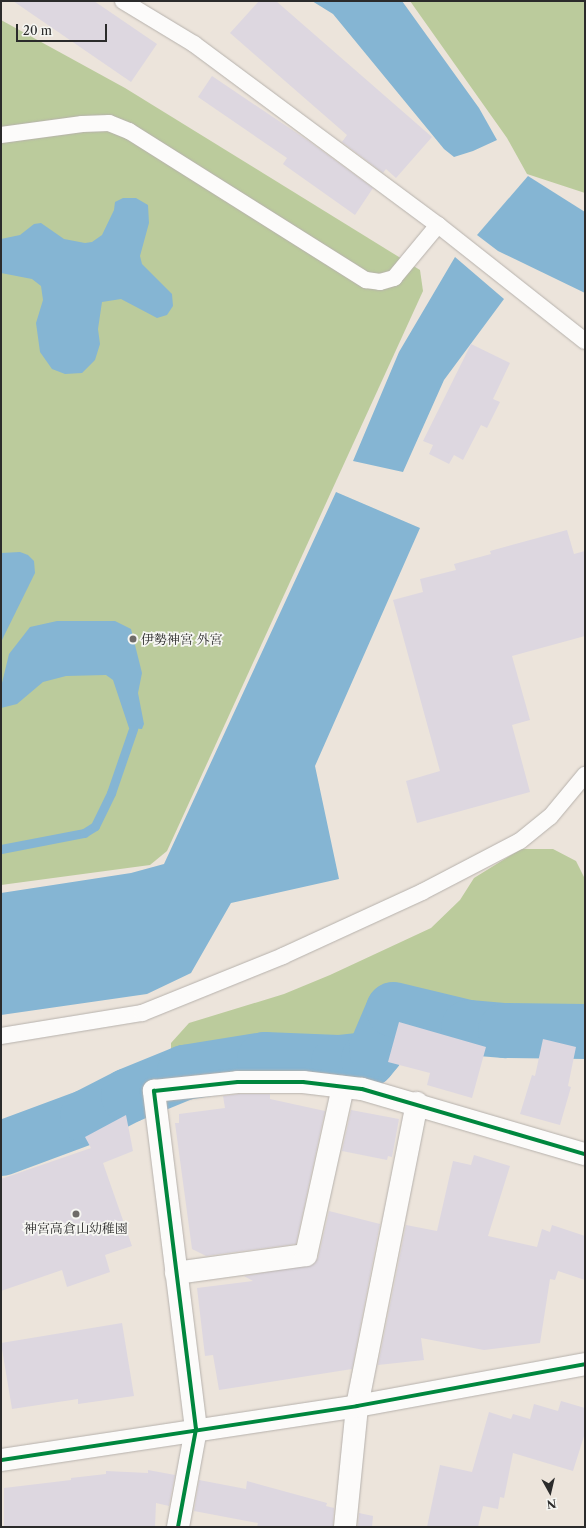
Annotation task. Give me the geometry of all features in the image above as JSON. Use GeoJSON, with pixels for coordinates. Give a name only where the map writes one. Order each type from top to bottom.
{"type":"FeatureCollection","features":[{"type":"Feature","properties":{"kind":"street"},"geometry":{"type":"LineString","coordinates":[[178,1527],[196,1429],[154,1091],[238,1082],[303,1082],[362,1089],[585,1154]]}},
{"type":"Feature","properties":{"kind":"street"},"geometry":{"type":"LineString","coordinates":[[176,1273],[306,1255],[343,1087]]}},
{"type":"Feature","properties":{"kind":"street"},"geometry":{"type":"LineString","coordinates":[[345,1527],[357,1406],[417,1104]]}},
{"type":"Feature","properties":{"kind":"street"},"geometry":{"type":"LineString","coordinates":[[1,1460],[196,1429],[357,1406],[585,1364]]}},
{"type":"Feature","properties":{"kind":"lane"},"geometry":{"type":"LineString","coordinates":[[123,1],[194,44],[438,226],[585,341]]}},
{"type":"Feature","properties":{"kind":"lane"},"geometry":{"type":"LineString","coordinates":[[1,135],[82,124],[109,123],[129,131],[366,280],[380,282],[394,278],[438,226]]}},
{"type":"Feature","properties":{"kind":"lane"},"geometry":{"type":"LineString","coordinates":[[1,1036],[142,1013],[283,956],[422,892],[520,841],[550,817],[585,775]]}},
{"type":"Feature","properties":{"kind":"green space"},"geometry":{"type":"Polygon","coordinates":[[[410,1],[585,1],[585,193],[527,174],[507,138],[410,1]]]}},
{"type":"Feature","properties":{"kind":"green space","name":"伊勢神宮 外宮"},"geometry":{"type":"Polygon","coordinates":[[[1,20],[125,88],[420,270],[423,291],[167,851],[150,865],[1,885],[1,20]]]}},
{"type":"Feature","properties":{"kind":"green space"},"geometry":{"type":"Polygon","coordinates":[[[521,849],[553,849],[576,861],[585,879],[585,1024],[433,1014],[389,1002],[369,1046],[361,1051],[300,1052],[260,1050],[184,1061],[171,1056],[171,1043],[189,1023],[284,994],[330,975],[431,928],[460,900],[474,878],[521,849]]]}},
{"type":"Feature","properties":{"kind":"water"},"geometry":{"type":"Polygon","coordinates":[[[312,1],[402,1],[479,108],[497,140],[473,151],[454,157],[444,149],[333,14],[312,1]]]}},
{"type":"Feature","properties":{"kind":"water"},"geometry":{"type":"Polygon","coordinates":[[[528,176],[585,212],[585,293],[498,251],[477,235],[528,176]]]}},
{"type":"Feature","properties":{"kind":"water"},"geometry":{"type":"Polygon","coordinates":[[[123,198],[136,198],[148,205],[149,223],[140,256],[142,264],[172,294],[173,306],[167,315],[157,318],[121,299],[102,302],[98,329],[100,344],[95,360],[82,373],[65,374],[52,369],[40,352],[36,323],[43,300],[41,286],[32,279],[1,273],[1,239],[20,235],[34,224],[41,223],[64,239],[85,243],[92,242],[102,235],[114,210],[115,202],[123,198]]]}},
{"type":"Feature","properties":{"kind":"water"},"geometry":{"type":"Polygon","coordinates":[[[455,257],[504,299],[444,380],[403,472],[353,461],[399,352],[455,257]]]}},
{"type":"Feature","properties":{"kind":"water"},"geometry":{"type":"Polygon","coordinates":[[[336,492],[420,528],[315,766],[339,879],[231,903],[191,973],[147,994],[1,1015],[1,893],[131,873],[164,864],[336,492]]]}},
{"type":"Feature","properties":{"kind":"water"},"geometry":{"type":"Polygon","coordinates":[[[20,552],[28,555],[34,561],[35,573],[1,642],[1,553],[20,552]]]}},
{"type":"Feature","properties":{"kind":"water"},"geometry":{"type":"Polygon","coordinates":[[[57,621],[115,621],[131,629],[142,673],[138,693],[144,724],[142,729],[129,728],[113,680],[106,675],[66,676],[43,682],[17,704],[1,708],[1,687],[9,654],[30,627],[57,621]]]}},
{"type":"Feature","properties":{"kind":"building"},"geometry":{"type":"Polygon","coordinates":[[[13,1],[94,1],[157,44],[131,82],[13,1]]]}},
{"type":"Feature","properties":{"kind":"building"},"geometry":{"type":"Polygon","coordinates":[[[259,1],[276,1],[432,137],[396,178],[386,169],[383,173],[342,142],[347,135],[230,33],[259,1]]]}},
{"type":"Feature","properties":{"kind":"building"},"geometry":{"type":"Polygon","coordinates":[[[212,76],[310,142],[373,188],[355,215],[283,164],[287,158],[198,97],[212,76]]]}},
{"type":"Feature","properties":{"kind":"building"},"geometry":{"type":"Polygon","coordinates":[[[471,344],[510,363],[493,399],[500,402],[487,428],[481,425],[463,460],[454,455],[449,464],[429,454],[433,445],[423,441],[471,344]]]}},
{"type":"Feature","properties":{"kind":"building"},"geometry":{"type":"Polygon","coordinates":[[[567,530],[574,554],[585,551],[585,636],[512,656],[530,720],[512,725],[530,792],[417,823],[406,781],[440,771],[393,600],[423,592],[420,579],[456,570],[454,564],[491,554],[490,551],[567,530]]]}},
{"type":"Feature","properties":{"kind":"building"},"geometry":{"type":"Polygon","coordinates":[[[399,1022],[486,1047],[472,1098],[427,1085],[430,1073],[388,1062],[399,1022]]]}},
{"type":"Feature","properties":{"kind":"building"},"geometry":{"type":"Polygon","coordinates":[[[543,1039],[576,1047],[568,1086],[571,1087],[560,1125],[520,1114],[532,1075],[535,1076],[543,1039]]]}},
{"type":"Feature","properties":{"kind":"building"},"geometry":{"type":"Polygon","coordinates":[[[239,1094],[270,1094],[270,1099],[325,1111],[296,1244],[206,1256],[192,1249],[175,1123],[179,1123],[179,1114],[225,1108],[223,1096],[239,1094]]]}},
{"type":"Feature","properties":{"kind":"building"},"geometry":{"type":"Polygon","coordinates":[[[351,1110],[399,1119],[392,1157],[388,1156],[387,1160],[342,1151],[351,1110]]]}},
{"type":"Feature","properties":{"kind":"building","name":"神宮高倉山幼稚園"},"geometry":{"type":"Polygon","coordinates":[[[126,1115],[133,1151],[103,1163],[132,1246],[105,1255],[110,1272],[67,1287],[62,1270],[1,1291],[1,1179],[91,1148],[85,1137],[126,1115]]]}},
{"type":"Feature","properties":{"kind":"building"},"geometry":{"type":"Polygon","coordinates":[[[474,1155],[510,1166],[488,1236],[537,1247],[542,1229],[550,1232],[552,1225],[585,1236],[585,1280],[558,1271],[555,1280],[550,1279],[540,1343],[484,1350],[421,1338],[424,1360],[378,1365],[406,1225],[437,1231],[453,1161],[471,1165],[474,1155]]]}},
{"type":"Feature","properties":{"kind":"building"},"geometry":{"type":"Polygon","coordinates":[[[329,1211],[380,1224],[352,1369],[219,1390],[213,1355],[205,1356],[197,1288],[253,1281],[244,1276],[314,1264],[318,1258],[329,1211]]]}},
{"type":"Feature","properties":{"kind":"building"},"geometry":{"type":"Polygon","coordinates":[[[122,1323],[134,1396],[78,1404],[78,1399],[12,1409],[1,1343],[122,1323]]]}},
{"type":"Feature","properties":{"kind":"building"},"geometry":{"type":"Polygon","coordinates":[[[561,1401],[585,1408],[585,1433],[573,1471],[513,1453],[504,1498],[500,1497],[498,1509],[483,1506],[478,1527],[427,1527],[440,1465],[472,1472],[489,1412],[511,1419],[513,1414],[530,1419],[534,1404],[558,1411],[561,1401]]]}},
{"type":"Feature","properties":{"kind":"building"},"geometry":{"type":"Polygon","coordinates":[[[148,1470],[175,1475],[169,1506],[156,1503],[155,1527],[4,1527],[4,1488],[71,1480],[71,1478],[106,1474],[106,1471],[148,1473],[148,1470]]]}},
{"type":"Feature","properties":{"kind":"building"},"geometry":{"type":"Polygon","coordinates":[[[199,1480],[246,1489],[247,1481],[327,1503],[326,1506],[334,1508],[333,1527],[257,1527],[258,1523],[194,1511],[199,1480]]]}},
{"type":"Feature","properties":{"kind":"building"},"geometry":{"type":"Polygon","coordinates":[[[359,1513],[373,1516],[372,1527],[358,1527],[359,1513]]]}},
{"type":"Feature","properties":{"kind":"waterway"},"geometry":{"type":"LineString","coordinates":[[1,849],[84,833],[95,826],[111,793],[133,729]]}},
{"type":"Feature","properties":{"kind":"waterway"},"geometry":{"type":"LineString","coordinates":[[1,1148],[87,1116],[128,1095],[184,1072],[264,1059],[338,1062],[368,1059],[376,1049],[393,1009],[468,1027],[505,1030],[585,1031]]}},
{"type":"Feature","properties":{"kind":"cycle path"},"geometry":{"type":"LineString","coordinates":[[178,1527],[196,1429],[154,1091],[238,1082],[303,1082],[362,1089],[585,1154]]}},
{"type":"Feature","properties":{"kind":"cycle path"},"geometry":{"type":"LineString","coordinates":[[1,1460],[357,1406],[585,1364]]}},
{"type":"Feature","properties":{"kind":"place","name":"伊勢神宮 外宮"},"geometry":{"type":"Point","coordinates":[133,639]}},
{"type":"Feature","properties":{"kind":"place","name":"神宮高倉山幼稚園"},"geometry":{"type":"Point","coordinates":[76,1214]}}]}
